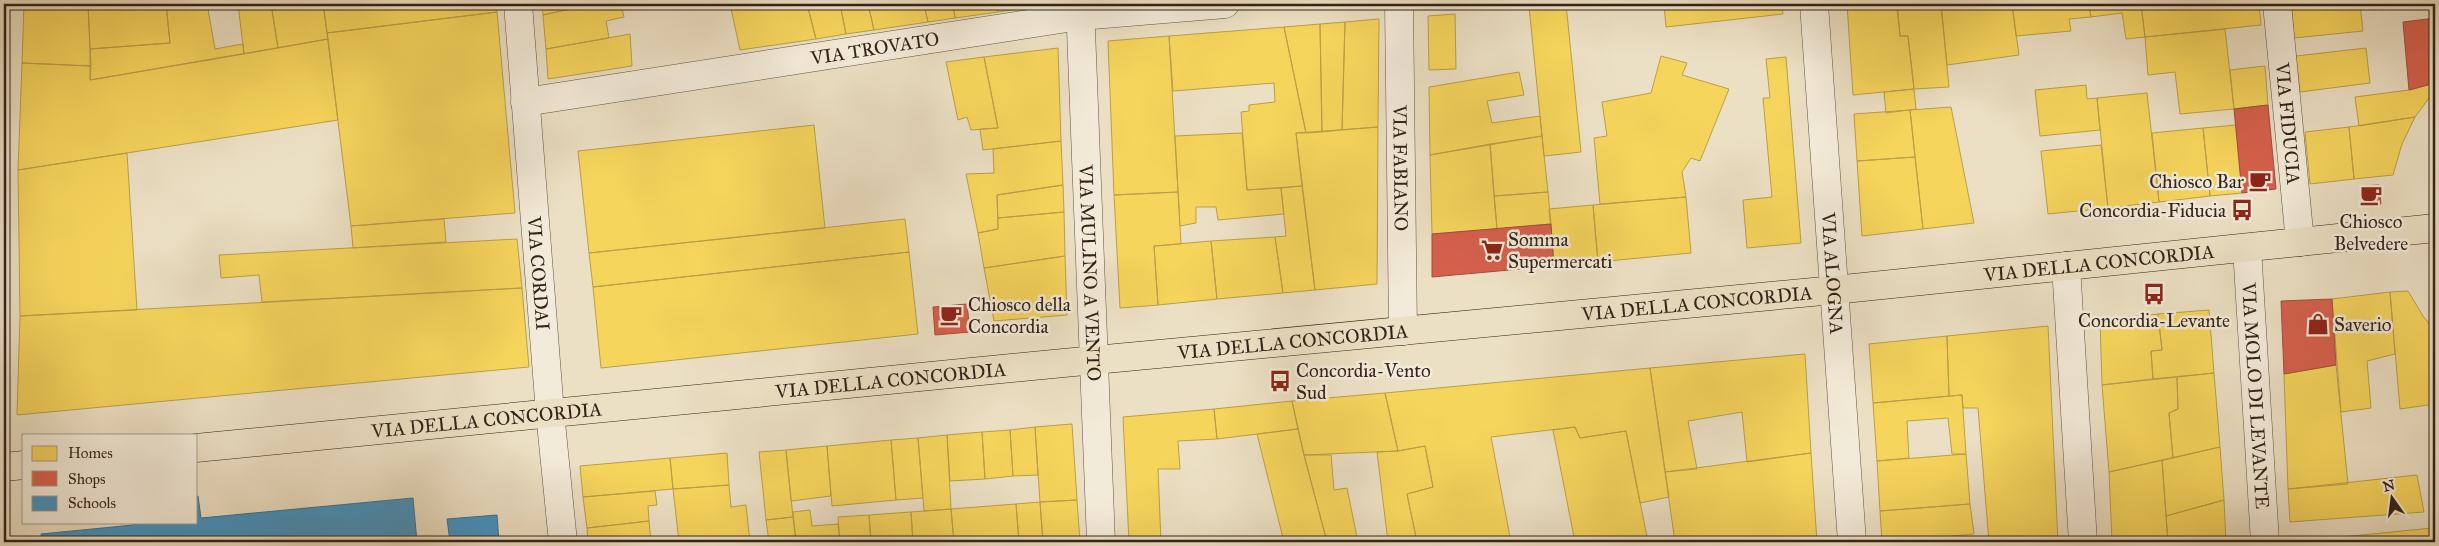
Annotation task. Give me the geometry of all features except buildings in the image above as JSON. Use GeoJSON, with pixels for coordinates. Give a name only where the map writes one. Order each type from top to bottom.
{"type":"FeatureCollection","features":[{"type":"Feature","properties":{"kind":"main road","name":"VIA DELLA CONCORDIA"},"geometry":{"type":"LineString","coordinates":[[198,448],[1834,290],[2435,228]]}},
{"type":"Feature","properties":{"kind":"main road"},"geometry":{"type":"LineString","coordinates":[[4,467],[22,465]]}},
{"type":"Feature","properties":{"kind":"street","name":"VIA CORDAI"},"geometry":{"type":"LineString","coordinates":[[518,4],[550,413],[563,542]]}},
{"type":"Feature","properties":{"kind":"street","name":"VIA TROVATO"},"geometry":{"type":"LineString","coordinates":[[525,102],[1080,10],[1225,4]]}},
{"type":"Feature","properties":{"kind":"street","name":"VIA FABIANO"},"geometry":{"type":"LineString","coordinates":[[1399,4],[1403,331]]}},
{"type":"Feature","properties":{"kind":"street","name":"VIA ALOGNA"},"geometry":{"type":"LineString","coordinates":[[1814,4],[1852,542]]}},
{"type":"Feature","properties":{"kind":"street","name":"VIA FIDUCIA"},"geometry":{"type":"LineString","coordinates":[[2277,4],[2300,242]]}},
{"type":"Feature","properties":{"kind":"street","name":"VIA MULINO A VENTO"},"geometry":{"type":"LineString","coordinates":[[1080,10],[1101,542]]}},
{"type":"Feature","properties":{"kind":"street","name":"VIA MOLO DI LEVANTE"},"geometry":{"type":"LineString","coordinates":[[2247,248],[2265,542]]}},
{"type":"Feature","properties":{"kind":"street"},"geometry":{"type":"LineString","coordinates":[[2066,266],[2083,542]]}},
{"type":"Feature","properties":{"kind":"place","name":"Chiosco Bar"},"geometry":{"type":"Point","coordinates":[2260,181]}},
{"type":"Feature","properties":{"kind":"place","name":"Chiosco Belvedere"},"geometry":{"type":"Point","coordinates":[2371,195]}},
{"type":"Feature","properties":{"kind":"place","name":"Concordia-Fiducia"},"geometry":{"type":"Point","coordinates":[2242,210]}},
{"type":"Feature","properties":{"kind":"place","name":"Somma Supermercati"},"geometry":{"type":"Point","coordinates":[1492,250]}},
{"type":"Feature","properties":{"kind":"place","name":"Concordia-Levante"},"geometry":{"type":"Point","coordinates":[2154,294]}},
{"type":"Feature","properties":{"kind":"place","name":"Chiosco della Concordia"},"geometry":{"type":"Point","coordinates":[951,315]}},
{"type":"Feature","properties":{"kind":"place","name":"Saverio"},"geometry":{"type":"Point","coordinates":[2318,324]}},
{"type":"Feature","properties":{"kind":"place","name":"Concordia-Vento Sud"},"geometry":{"type":"Point","coordinates":[1280,381]}}]}
